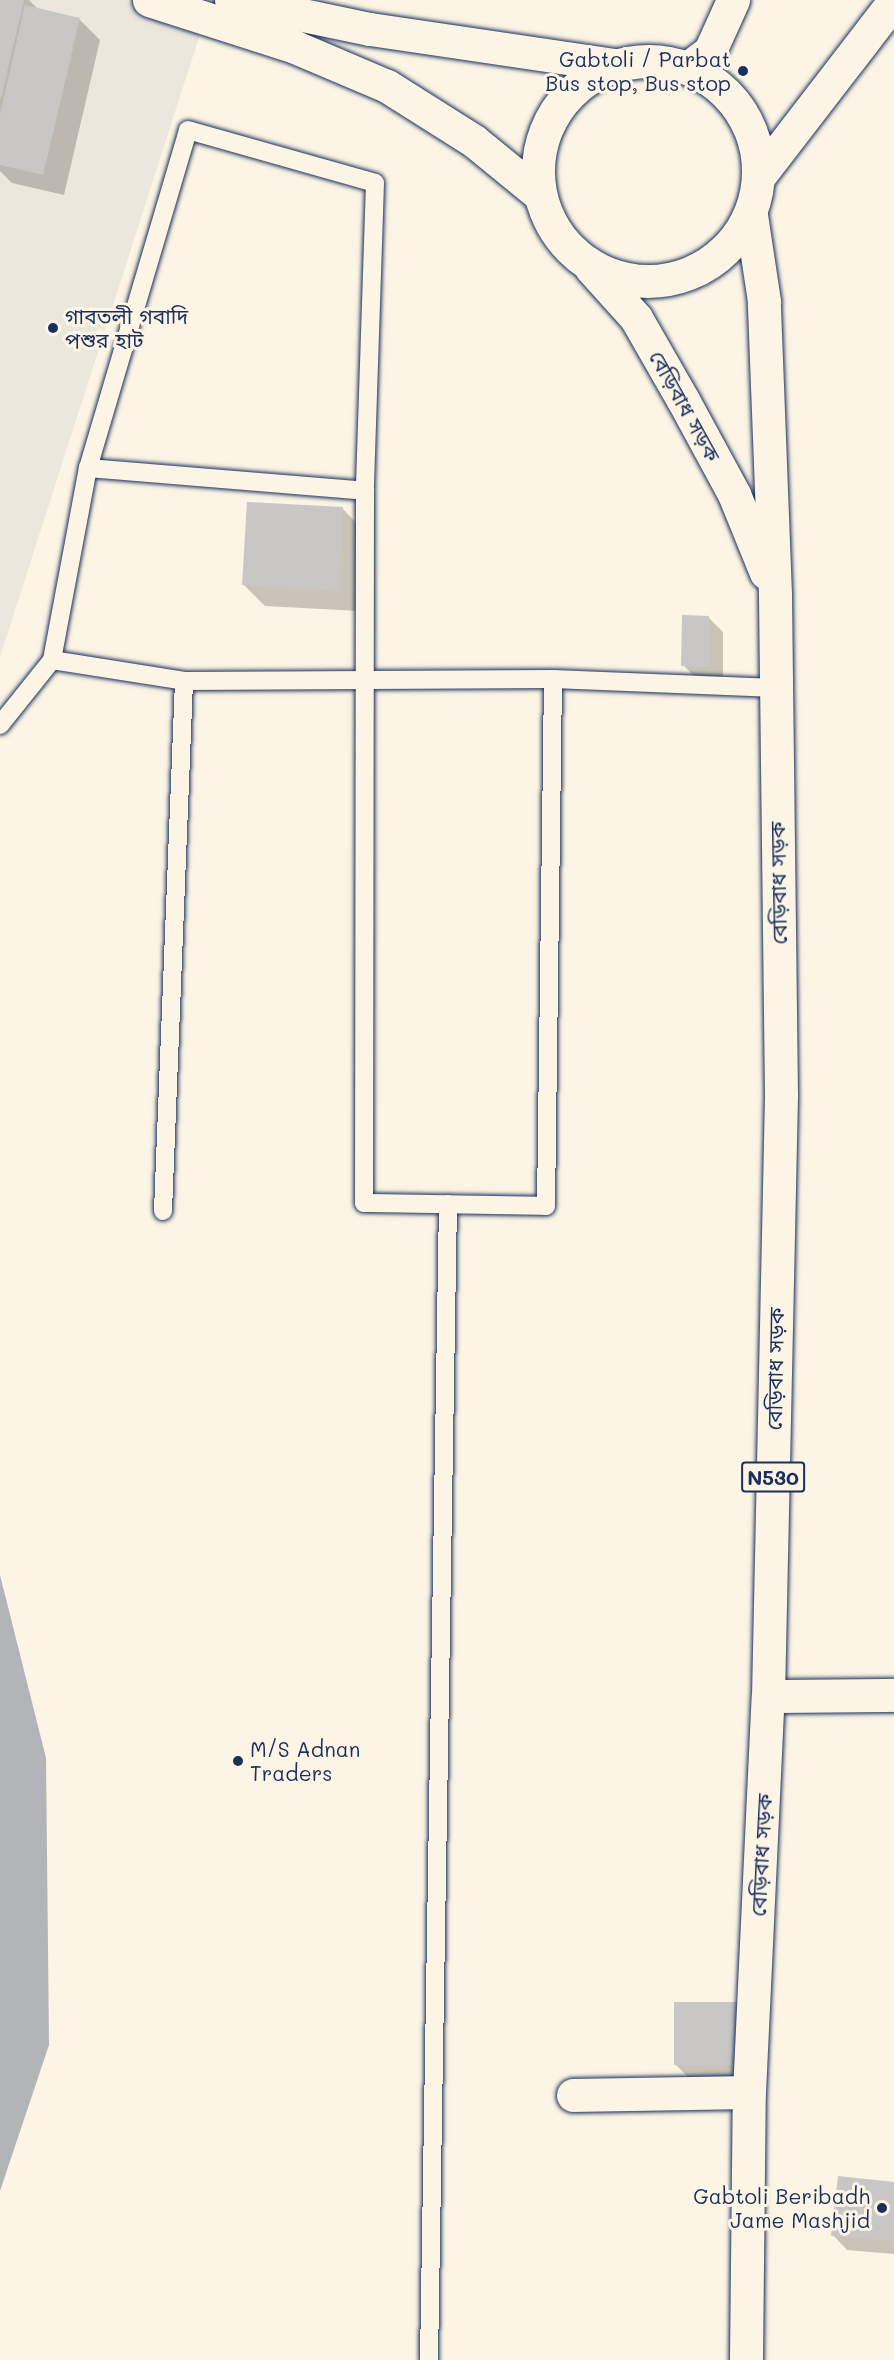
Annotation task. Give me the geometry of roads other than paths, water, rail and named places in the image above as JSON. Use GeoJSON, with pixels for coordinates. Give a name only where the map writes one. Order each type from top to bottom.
{"type":"FeatureCollection","features":[{"type":"Feature","properties":{"kind":"main road"},"geometry":{"type":"LineString","coordinates":[[149,0],[295,47],[387,86],[474,141],[540,195]]}},
{"type":"Feature","properties":{"kind":"main road"},"geometry":{"type":"LineString","coordinates":[[231,0],[370,29],[614,65],[651,60],[688,67],[718,84],[741,109],[756,140],[760,175],[750,215],[729,247],[699,270],[662,281],[624,279],[588,265]]}},
{"type":"Feature","properties":{"kind":"main road"},"geometry":{"type":"LineString","coordinates":[[688,67],[710,51],[733,0]]}},
{"type":"Feature","properties":{"kind":"main road"},"geometry":{"type":"LineString","coordinates":[[760,175],[894,1]]}},
{"type":"Feature","properties":{"kind":"main road"},"geometry":{"type":"LineString","coordinates":[[540,195],[537,163],[545,131],[560,103],[584,80],[614,65]]}},
{"type":"Feature","properties":{"kind":"main road","name":"বেড়িবাধ সড়ক"},"geometry":{"type":"LineString","coordinates":[[540,195],[561,238],[636,318],[734,494],[775,594]]}},
{"type":"Feature","properties":{"kind":"main road","name":"বেড়িবাধ সড়ক"},"geometry":{"type":"LineString","coordinates":[[746,2360],[749,2092],[768,1696],[781,1095],[775,594],[764,301],[750,215]]}},
{"type":"Feature","properties":{"kind":"main road"},"geometry":{"type":"LineString","coordinates":[[768,1696],[894,1695]]}},
{"type":"Feature","properties":{"kind":"main road"},"geometry":{"type":"LineString","coordinates":[[573,2095],[749,2092]]}},
{"type":"Feature","properties":{"kind":"lane"},"geometry":{"type":"LineString","coordinates":[[0,725],[52,660],[88,468],[188,130],[375,183],[365,491],[364,1203],[546,1206],[553,679]]}},
{"type":"Feature","properties":{"kind":"lane"},"geometry":{"type":"LineString","coordinates":[[88,468],[365,491]]}},
{"type":"Feature","properties":{"kind":"lane"},"geometry":{"type":"LineString","coordinates":[[52,660],[184,681],[553,679],[776,688]]}},
{"type":"Feature","properties":{"kind":"lane"},"geometry":{"type":"LineString","coordinates":[[163,1211],[184,681]]}},
{"type":"Feature","properties":{"kind":"lane"},"geometry":{"type":"LineString","coordinates":[[429,2360],[448,1204]]}},
{"type":"Feature","properties":{"kind":"place","name":"Gabtoli / Parbat Bus stop, Bus stop"},"geometry":{"type":"Point","coordinates":[743,71]}},
{"type":"Feature","properties":{"kind":"place","name":"গাবতলী গবাদি পশুর হাট"},"geometry":{"type":"Point","coordinates":[53,328]}},
{"type":"Feature","properties":{"kind":"place","name":"M/S Adnan Traders"},"geometry":{"type":"Point","coordinates":[238,1761]}},
{"type":"Feature","properties":{"kind":"place","name":"Gabtoli Beribadh Jame Mashjid"},"geometry":{"type":"Point","coordinates":[882,2208]}}]}
